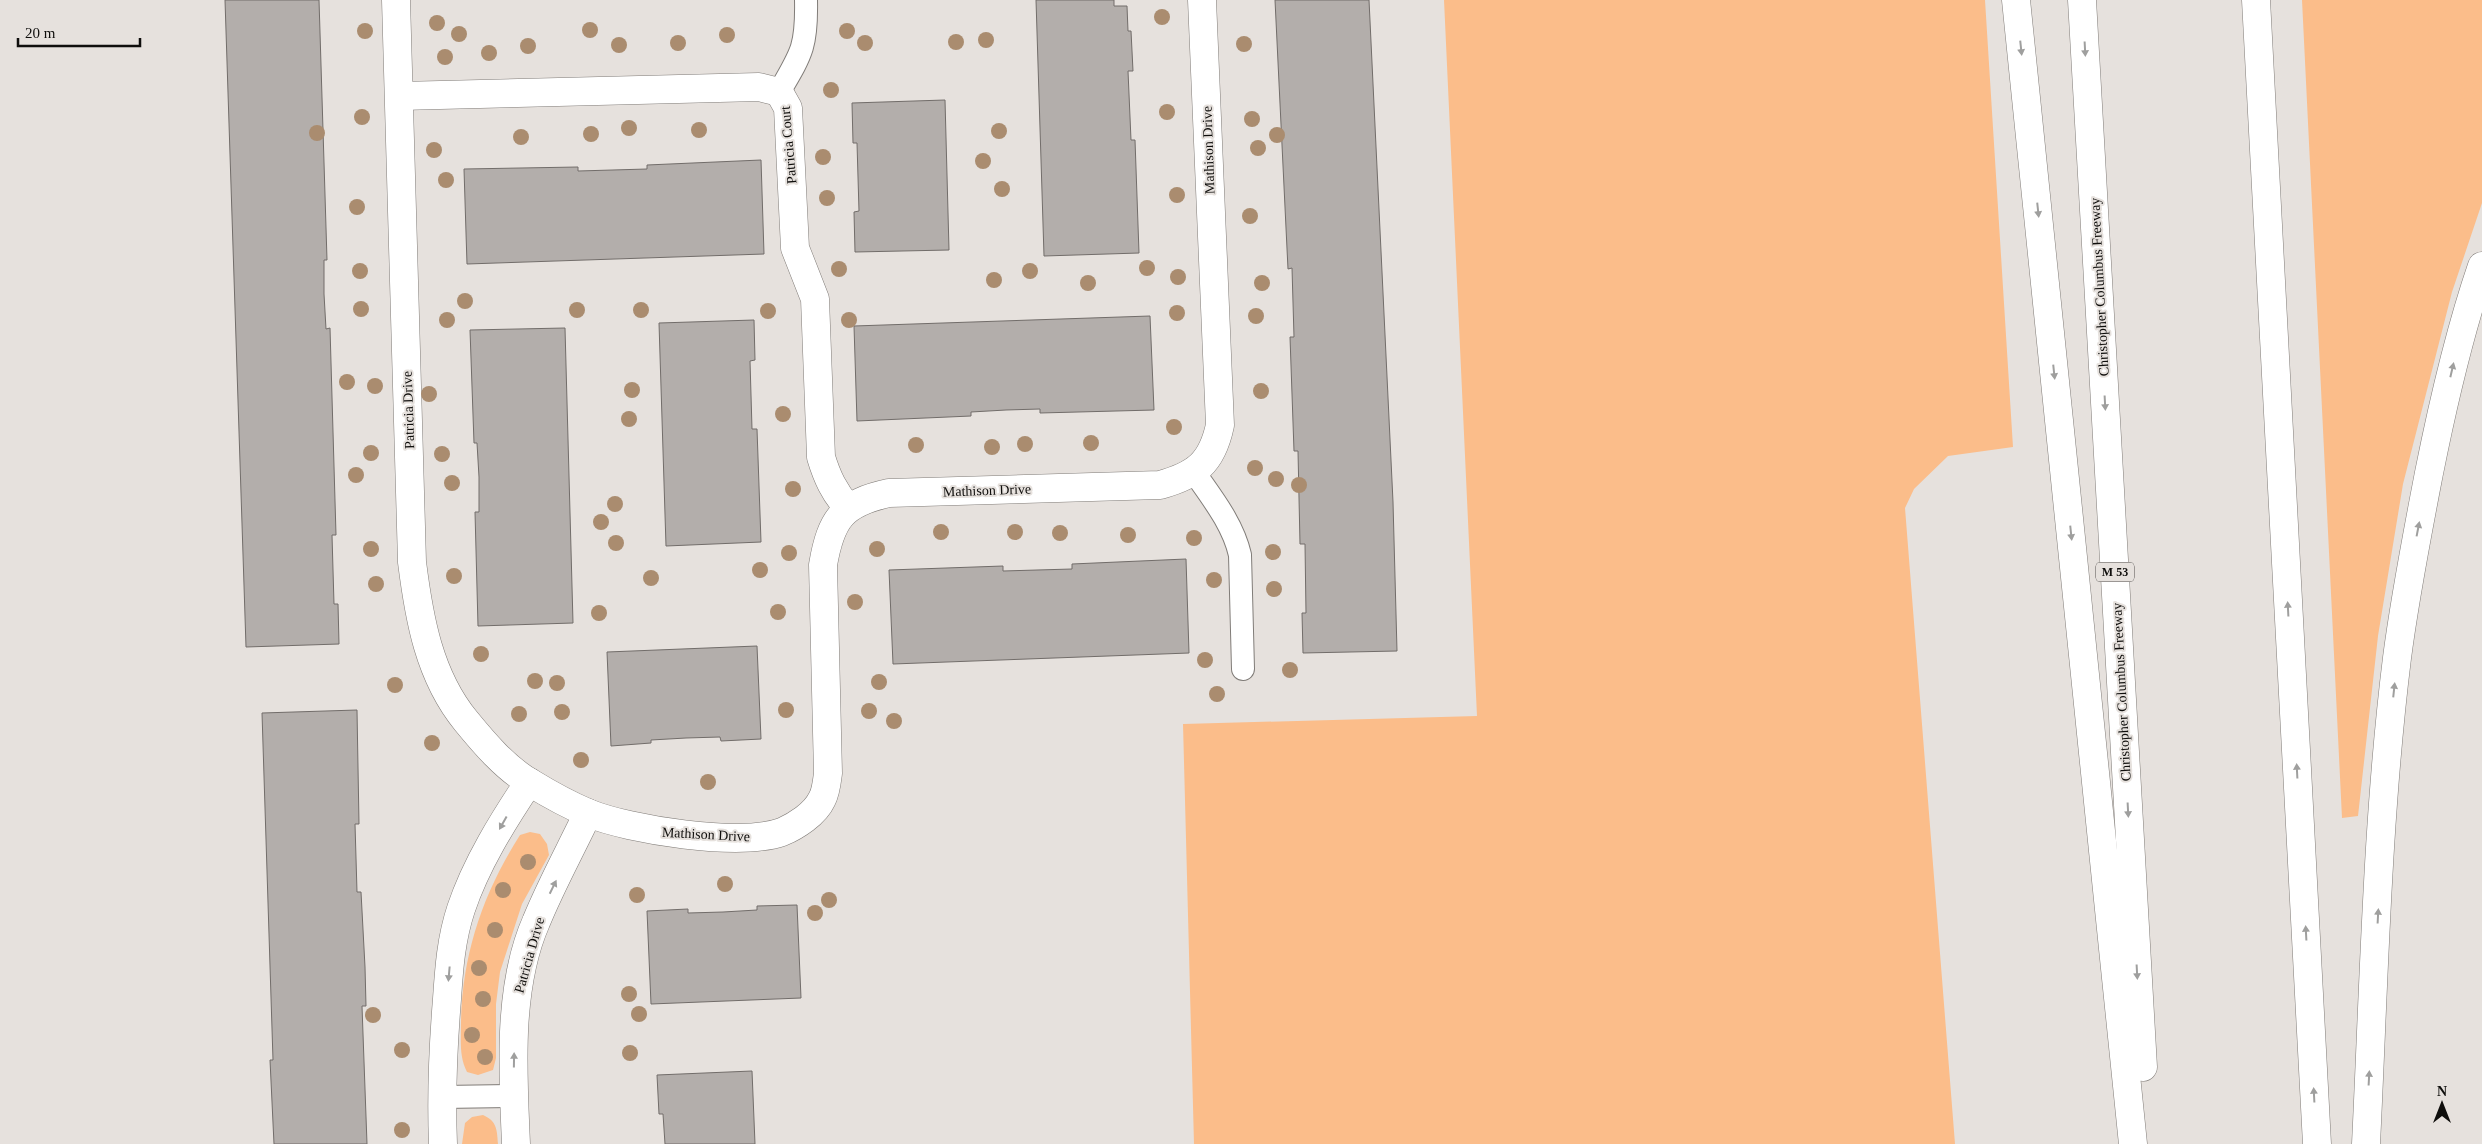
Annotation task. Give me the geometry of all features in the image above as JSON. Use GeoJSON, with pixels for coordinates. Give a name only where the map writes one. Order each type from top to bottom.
{"type":"FeatureCollection","features":[{"type":"Feature","properties":{"kind":"main road","name":"Patricia Drive"},"geometry":{"type":"LineString","coordinates":[[396,0],[412,562],[418,610],[439,678],[465,720],[500,758],[530,782],[588,813],[535,924],[524,962],[515,1008],[514,1096],[516,1144]]}},
{"type":"Feature","properties":{"kind":"main road","name":"Mathison Drive"},"geometry":{"type":"LineString","coordinates":[[588,813],[656,831],[752,837],[781,832],[804,820],[822,799],[828,773],[823,565],[827,542],[834,525],[848,508],[866,498],[889,494],[1160,485],[1194,472],[1207,460],[1216,443],[1220,425],[1202,0]]}},
{"type":"Feature","properties":{"kind":"main road"},"geometry":{"type":"LineString","coordinates":[[2016,0],[2133,1144]]}},
{"type":"Feature","properties":{"kind":"main road","name":"Christopher Columbus Freeway"},"geometry":{"type":"LineString","coordinates":[[2082,0],[2147,1144]]}},
{"type":"Feature","properties":{"kind":"main road"},"geometry":{"type":"LineString","coordinates":[[2256,0],[2317,1144]]}},
{"type":"Feature","properties":{"kind":"main road","name":"Patricia Court"},"geometry":{"type":"LineString","coordinates":[[400,96],[759,87],[779,92],[788,108],[795,248],[815,299],[821,458],[827,478],[837,496],[848,508]]}},
{"type":"Feature","properties":{"kind":"main road"},"geometry":{"type":"LineString","coordinates":[[2366,1144],[2383,830],[2397,658],[2409,580],[2438,431],[2455,357],[2482,266]]}},
{"type":"Feature","properties":{"kind":"main road"},"geometry":{"type":"LineString","coordinates":[[443,1144],[442,1061],[451,947],[461,908],[504,820],[530,782]]}},
{"type":"Feature","properties":{"kind":"lane"},"geometry":{"type":"LineString","coordinates":[[779,92],[801,55],[807,31],[806,0]]}},
{"type":"Feature","properties":{"kind":"lane"},"geometry":{"type":"LineString","coordinates":[[1194,472],[1212,498],[1237,544],[1240,555],[1243,669]]}},
{"type":"Feature","properties":{"kind":"lane"},"geometry":{"type":"LineString","coordinates":[[442,1097],[514,1096]]}},
{"type":"Feature","properties":{"kind":"shaded area"},"geometry":{"type":"Polygon","coordinates":[[[1444,0],[1985,0],[2013,447],[1948,456],[1914,489],[1905,508],[1955,1144],[1194,1144],[1183,724],[1477,716],[1444,0]]]}},
{"type":"Feature","properties":{"kind":"shaded area"},"geometry":{"type":"Polygon","coordinates":[[[2302,0],[2482,0],[2482,203],[2452,292],[2403,484],[2378,636],[2358,816],[2342,818],[2302,0]]]}},
{"type":"Feature","properties":{"kind":"shaded area"},"geometry":{"type":"Polygon","coordinates":[[[530,832],[540,834],[547,844],[549,855],[522,904],[500,972],[496,1004],[496,1058],[493,1070],[478,1075],[467,1072],[461,1048],[462,997],[470,948],[485,902],[495,879],[520,835],[530,832]]]}},
{"type":"Feature","properties":{"kind":"shaded area"},"geometry":{"type":"Polygon","coordinates":[[[483,1115],[494,1123],[497,1130],[498,1144],[462,1144],[465,1123],[472,1117],[483,1115]]]}},
{"type":"Feature","properties":{"kind":"building"},"geometry":{"type":"Polygon","coordinates":[[[225,0],[319,0],[327,260],[324,260],[324,294],[326,329],[330,328],[336,535],[332,535],[334,604],[338,604],[339,644],[246,647],[225,0]]]}},
{"type":"Feature","properties":{"kind":"building"},"geometry":{"type":"Polygon","coordinates":[[[1036,0],[1114,0],[1114,6],[1127,6],[1128,31],[1131,31],[1133,71],[1128,71],[1131,140],[1135,140],[1139,253],[1044,256],[1036,0]]]}},
{"type":"Feature","properties":{"kind":"building"},"geometry":{"type":"Polygon","coordinates":[[[1275,0],[1369,0],[1393,502],[1397,651],[1303,653],[1302,613],[1306,613],[1305,544],[1300,544],[1298,451],[1294,451],[1290,337],[1294,337],[1292,268],[1288,269],[1275,0]]]}},
{"type":"Feature","properties":{"kind":"building"},"geometry":{"type":"Polygon","coordinates":[[[945,100],[949,250],[855,252],[854,212],[859,211],[857,143],[853,143],[852,103],[945,100]]]}},
{"type":"Feature","properties":{"kind":"building"},"geometry":{"type":"Polygon","coordinates":[[[761,160],[764,254],[467,264],[464,169],[578,167],[578,171],[647,169],[647,165],[761,160]]]}},
{"type":"Feature","properties":{"kind":"building"},"geometry":{"type":"Polygon","coordinates":[[[1150,316],[1154,410],[1040,413],[1040,409],[1006,410],[971,412],[971,416],[857,421],[854,326],[1150,316]]]}},
{"type":"Feature","properties":{"kind":"building"},"geometry":{"type":"Polygon","coordinates":[[[754,320],[755,360],[750,361],[752,429],[757,429],[761,542],[666,546],[659,323],[754,320]]]}},
{"type":"Feature","properties":{"kind":"building"},"geometry":{"type":"Polygon","coordinates":[[[565,328],[573,623],[478,626],[475,512],[479,512],[479,477],[477,443],[474,443],[470,330],[565,328]]]}},
{"type":"Feature","properties":{"kind":"building"},"geometry":{"type":"Polygon","coordinates":[[[1186,559],[1189,653],[893,664],[889,570],[1003,566],[1003,571],[1072,569],[1072,564],[1186,559]]]}},
{"type":"Feature","properties":{"kind":"building"},"geometry":{"type":"Polygon","coordinates":[[[757,646],[761,739],[721,741],[720,737],[686,738],[651,740],[651,743],[611,746],[607,652],[757,646]]]}},
{"type":"Feature","properties":{"kind":"building"},"geometry":{"type":"Polygon","coordinates":[[[357,710],[359,824],[355,824],[357,892],[361,892],[365,967],[366,1006],[362,1006],[367,1144],[274,1144],[270,1060],[273,1060],[262,713],[357,710]]]}},
{"type":"Feature","properties":{"kind":"building"},"geometry":{"type":"Polygon","coordinates":[[[797,905],[801,998],[651,1004],[647,911],[688,909],[688,913],[723,912],[757,910],[757,906],[797,905]]]}},
{"type":"Feature","properties":{"kind":"building"},"geometry":{"type":"Polygon","coordinates":[[[752,1071],[755,1144],[665,1144],[663,1114],[659,1114],[657,1075],[752,1071]]]}}]}
